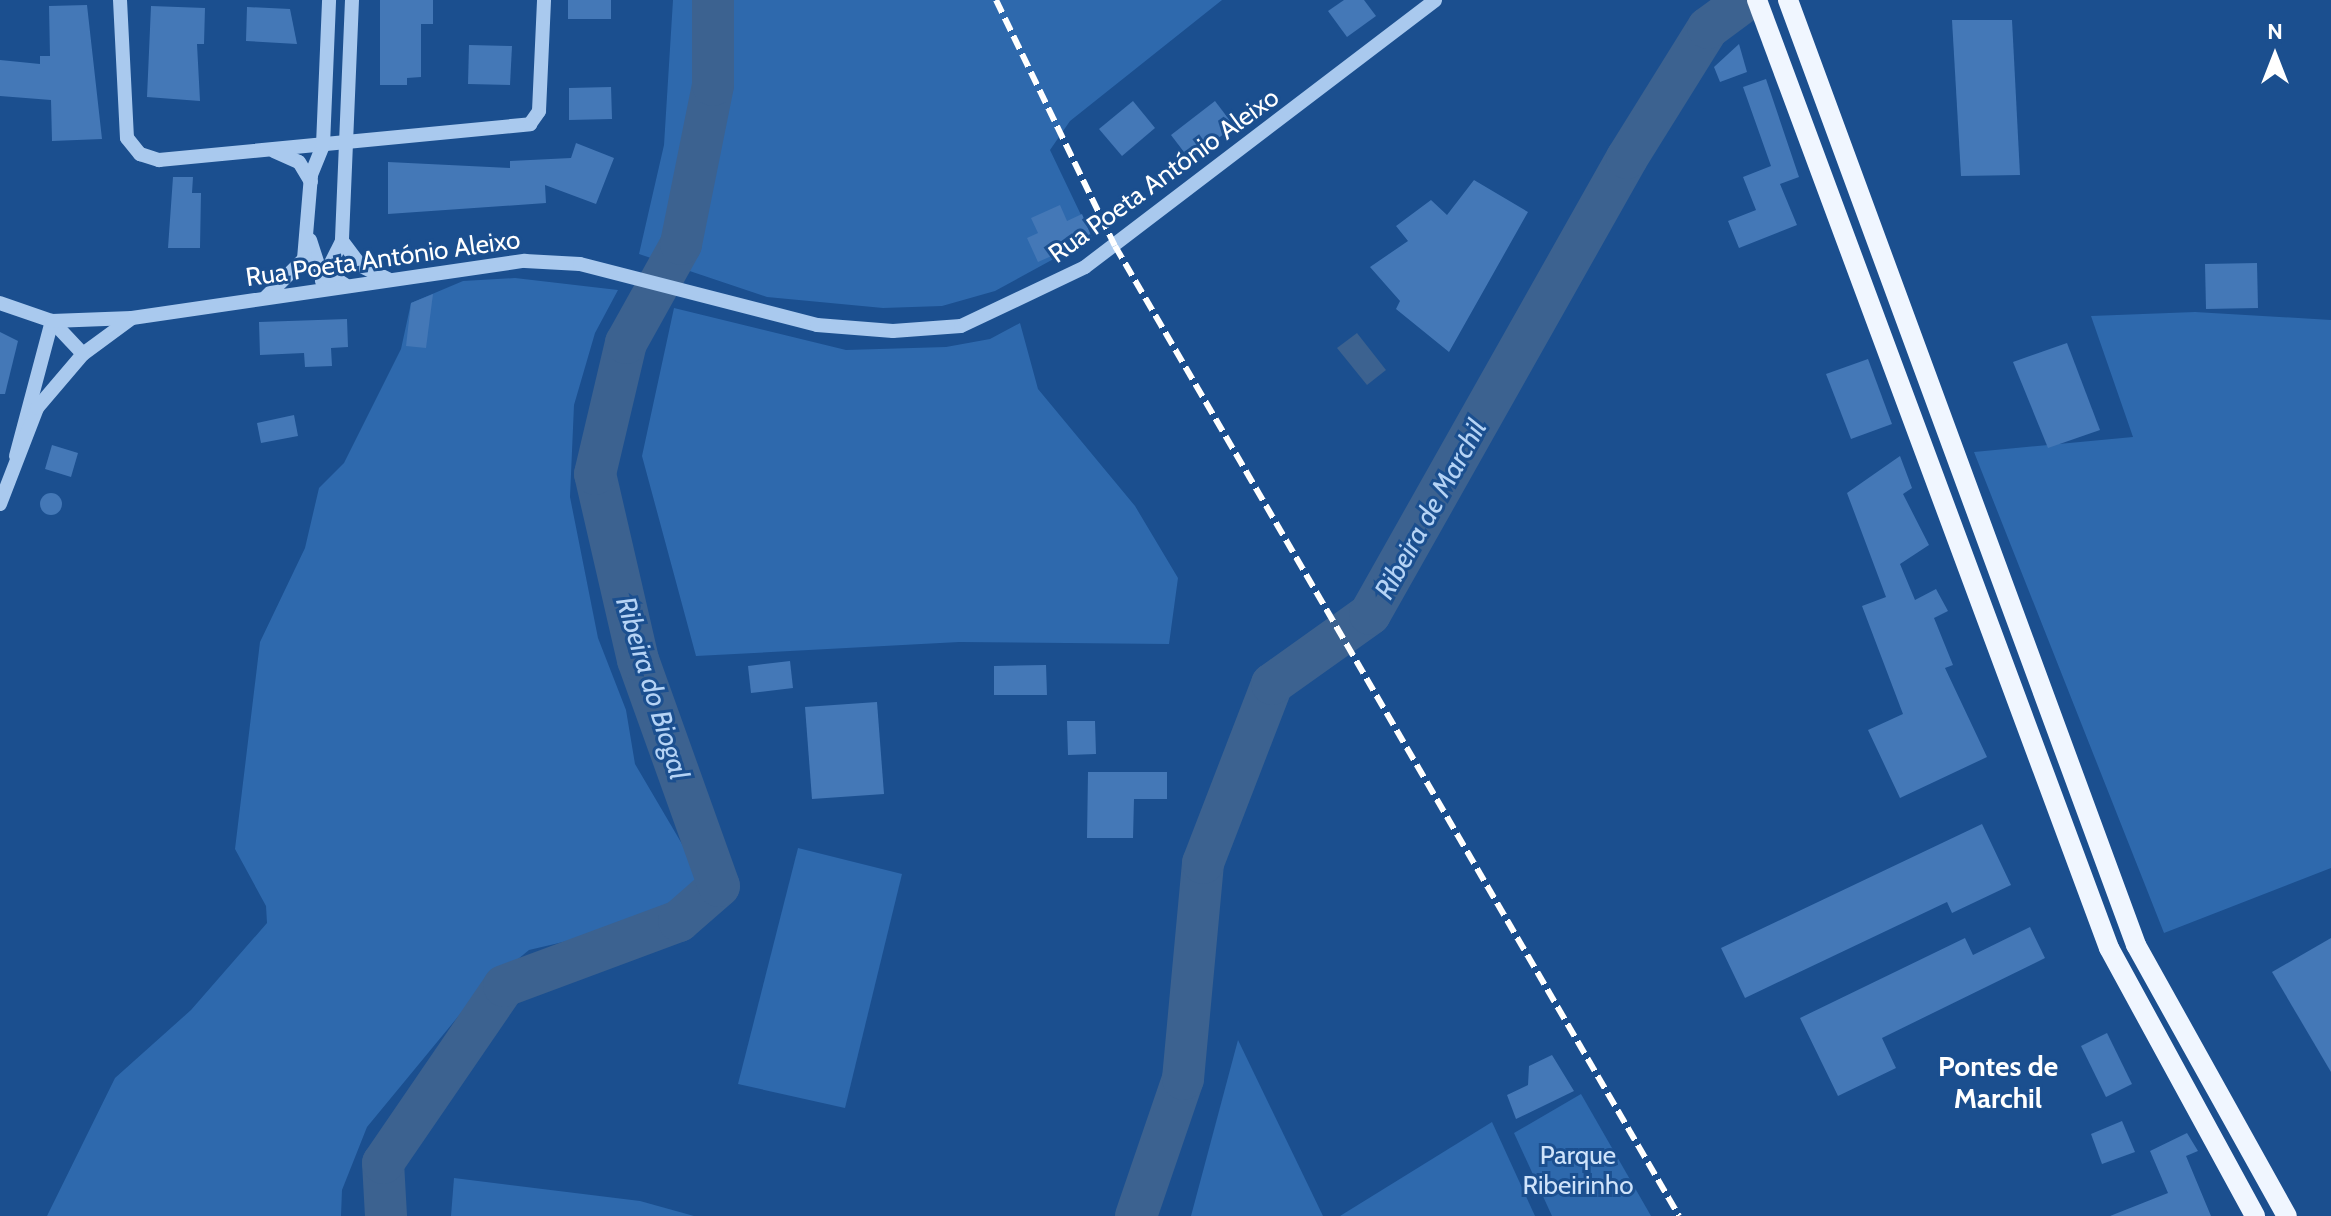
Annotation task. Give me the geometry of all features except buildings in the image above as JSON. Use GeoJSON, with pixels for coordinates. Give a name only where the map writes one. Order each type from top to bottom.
{"type":"FeatureCollection","features":[{"type":"Feature","properties":{"kind":"main road"},"geometry":{"type":"LineString","coordinates":[[1757,0],[2109,948],[2255,1216]]}},
{"type":"Feature","properties":{"kind":"main road"},"geometry":{"type":"LineString","coordinates":[[1791,9],[2136,945],[2287,1216]]}},
{"type":"Feature","properties":{"kind":"street"},"geometry":{"type":"LineString","coordinates":[[120,0],[122,107],[127,138],[140,154],[159,160],[530,124],[539,111],[544,0]]}},
{"type":"Feature","properties":{"kind":"street"},"geometry":{"type":"LineString","coordinates":[[264,299],[304,259],[311,182],[323,145],[329,0]]}},
{"type":"Feature","properties":{"kind":"street"},"geometry":{"type":"LineString","coordinates":[[314,291],[326,276],[342,241],[352,0]]}},
{"type":"Feature","properties":{"kind":"street","name":"Rua Poeta António Aleixo"},"geometry":{"type":"LineString","coordinates":[[0,504],[37,408],[83,354],[132,318],[525,261],[632,276],[817,325],[893,331],[961,326],[1014,307],[1206,181],[1435,0]]}},
{"type":"Feature","properties":{"kind":"street"},"geometry":{"type":"LineString","coordinates":[[346,174],[374,141]]}},
{"type":"Feature","properties":{"kind":"street"},"geometry":{"type":"LineString","coordinates":[[323,145],[346,174]]}},
{"type":"Feature","properties":{"kind":"street"},"geometry":{"type":"LineString","coordinates":[[266,149],[299,162],[311,182]]}},
{"type":"Feature","properties":{"kind":"street"},"geometry":{"type":"LineString","coordinates":[[308,235],[326,276],[349,285]]}},
{"type":"Feature","properties":{"kind":"street"},"geometry":{"type":"LineString","coordinates":[[342,241],[361,266],[389,280]]}},
{"type":"Feature","properties":{"kind":"street"},"geometry":{"type":"LineString","coordinates":[[0,303],[52,321],[132,318]]}},
{"type":"Feature","properties":{"kind":"street"},"geometry":{"type":"LineString","coordinates":[[52,321],[83,354]]}},
{"type":"Feature","properties":{"kind":"street"},"geometry":{"type":"LineString","coordinates":[[16,456],[52,321]]}},
{"type":"Feature","properties":{"kind":"green space"},"geometry":{"type":"Polygon","coordinates":[[[673,0],[1222,0],[1070,121],[1050,150],[1092,238],[995,291],[942,306],[883,308],[767,297],[639,254],[664,145],[673,0]]]}},
{"type":"Feature","properties":{"kind":"green space"},"geometry":{"type":"Polygon","coordinates":[[[515,278],[618,290],[595,333],[574,405],[570,497],[598,638],[626,710],[635,764],[702,878],[690,895],[627,927],[529,950],[480,990],[367,1127],[342,1190],[341,1216],[47,1216],[115,1078],[191,1010],[267,923],[266,906],[235,849],[260,642],[305,548],[319,488],[344,463],[401,349],[411,303],[463,281],[515,278]]]}},
{"type":"Feature","properties":{"kind":"green space"},"geometry":{"type":"Polygon","coordinates":[[[674,308],[846,350],[946,347],[990,339],[1020,323],[1038,389],[1135,506],[1178,578],[1169,644],[959,642],[696,656],[642,456],[674,308]]]}},
{"type":"Feature","properties":{"kind":"green space"},"geometry":{"type":"Polygon","coordinates":[[[2195,312],[2331,320],[2331,868],[2164,933],[1974,452],[2133,437],[2091,316],[2195,312]]]}},
{"type":"Feature","properties":{"kind":"green space"},"geometry":{"type":"Polygon","coordinates":[[[798,848],[902,874],[845,1108],[738,1084],[798,848]]]}},
{"type":"Feature","properties":{"kind":"green space"},"geometry":{"type":"Polygon","coordinates":[[[1238,1040],[1323,1216],[1191,1216],[1238,1040]]]}},
{"type":"Feature","properties":{"kind":"green space","name":"Parque Ribeirinho"},"geometry":{"type":"Polygon","coordinates":[[[1581,1094],[1651,1216],[1552,1216],[1514,1133],[1581,1094]]]}},
{"type":"Feature","properties":{"kind":"green space"},"geometry":{"type":"Polygon","coordinates":[[[1492,1122],[1535,1216],[1340,1216],[1492,1122]]]}},
{"type":"Feature","properties":{"kind":"green space"},"geometry":{"type":"Polygon","coordinates":[[[454,1178],[640,1201],[694,1216],[451,1216],[454,1178]]]}},
{"type":"Feature","properties":{"kind":"shaded area"},"geometry":{"type":"Polygon","coordinates":[[[1357,333],[1386,370],[1367,385],[1337,348],[1357,333]]]}},
{"type":"Feature","properties":{"kind":"waterway","name":"Ribeira do Biogal"},"geometry":{"type":"LineString","coordinates":[[386,1216],[383,1163],[504,986],[679,921],[719,886],[638,660],[595,474],[626,343],[681,244],[713,85],[713,0]]}},
{"type":"Feature","properties":{"kind":"waterway","name":"Ribeira de Marchil"},"geometry":{"type":"LineString","coordinates":[[1136,1216],[1183,1079],[1203,863],[1272,684],[1370,614],[1627,158],[1708,28],[1746,0]]}},
{"type":"Feature","properties":{"kind":"railway"},"geometry":{"type":"LineString","coordinates":[[996,0],[1115,246],[1679,1216]]}},
{"type":"Feature","properties":{"kind":"district","name":"Pontes de Marchil"},"geometry":{"type":"Point","coordinates":[1998,1082]}}]}
